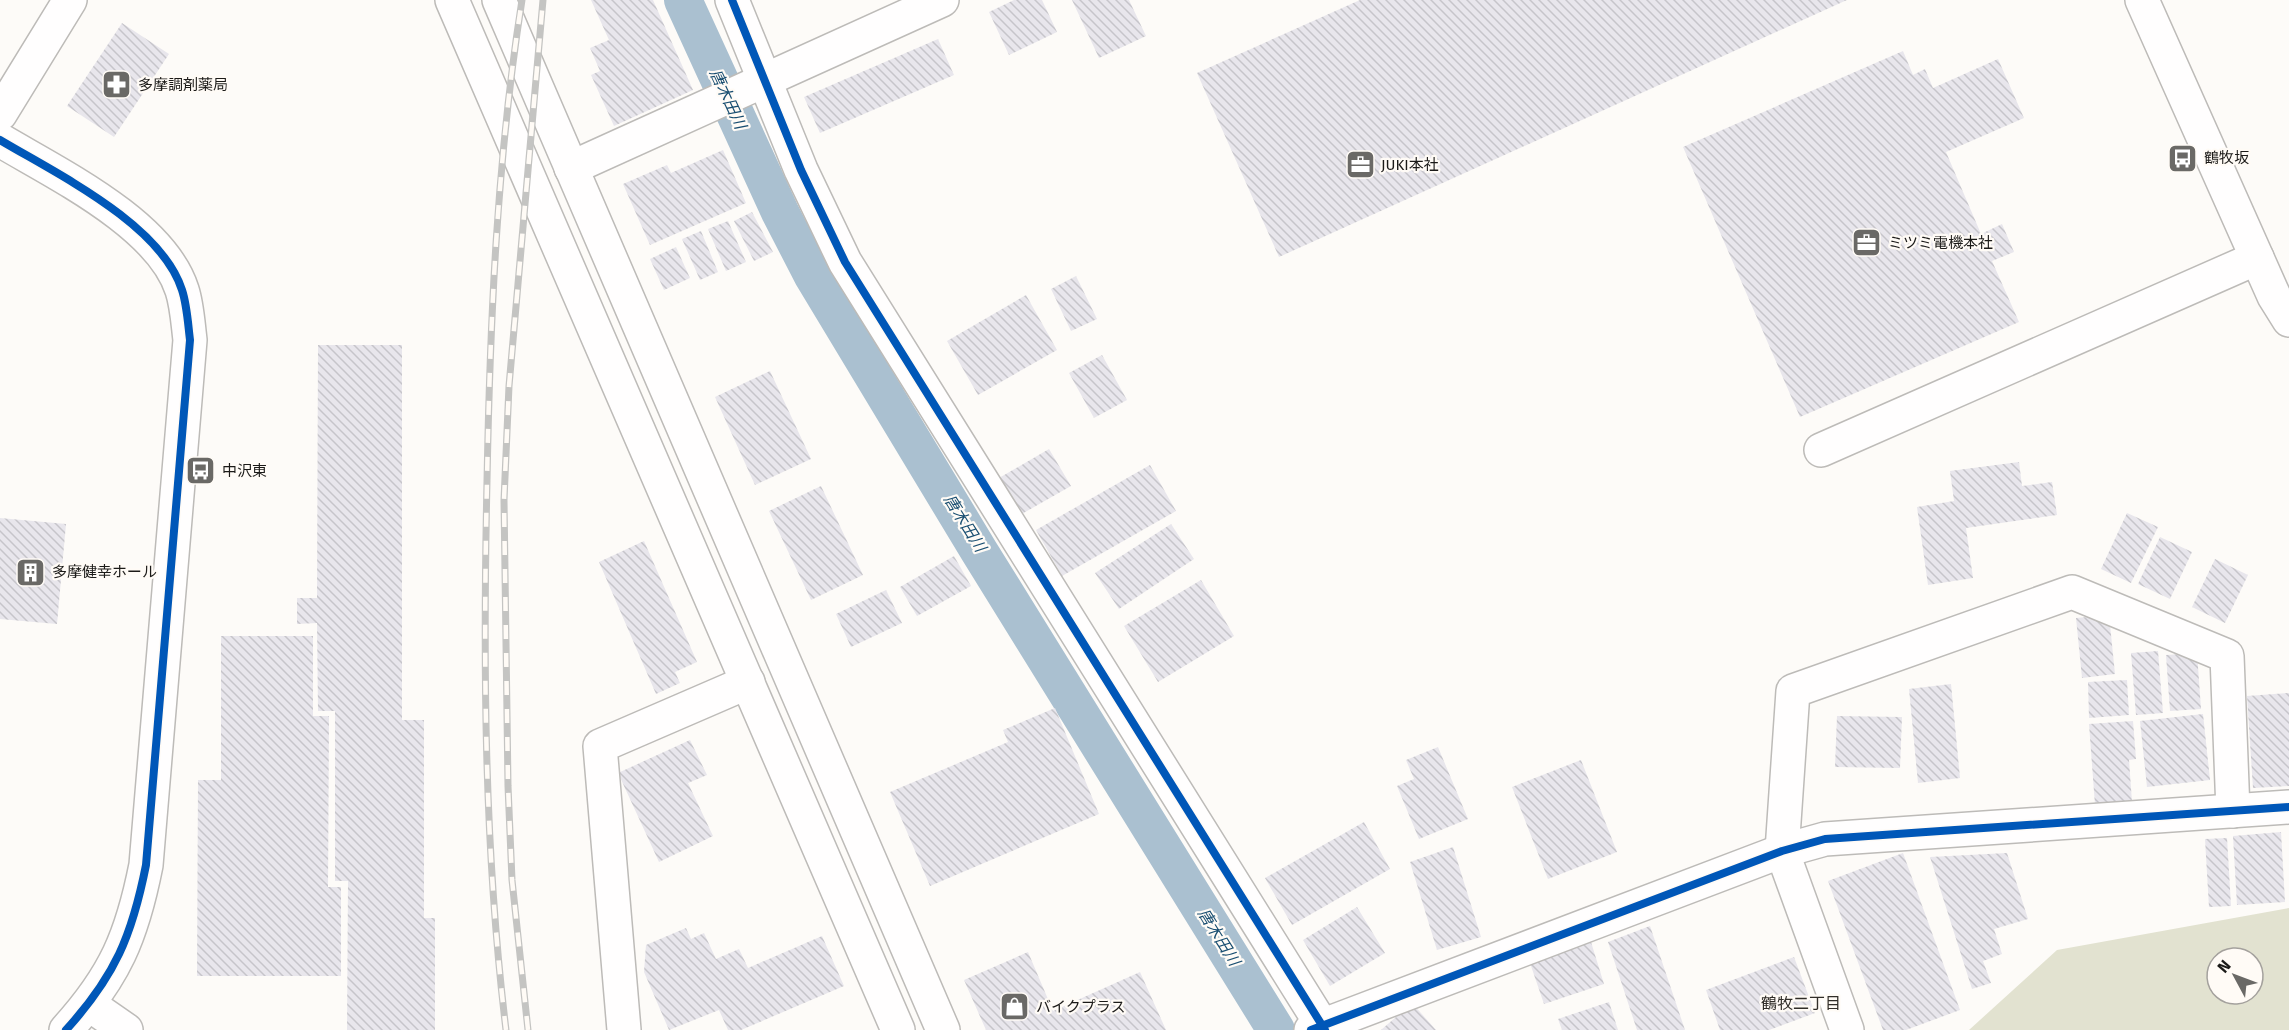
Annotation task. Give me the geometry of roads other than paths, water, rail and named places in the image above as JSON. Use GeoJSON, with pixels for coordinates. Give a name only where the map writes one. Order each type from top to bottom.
{"type":"FeatureCollection","features":[{"type":"Feature","properties":{"kind":"street"},"geometry":{"type":"LineString","coordinates":[[0,114],[70,0]]}},
{"type":"Feature","properties":{"kind":"street"},"geometry":{"type":"LineString","coordinates":[[452,0],[898,1030]]}},
{"type":"Feature","properties":{"kind":"street"},"geometry":{"type":"LineString","coordinates":[[499,0],[944,1030]]}},
{"type":"Feature","properties":{"kind":"street"},"geometry":{"type":"LineString","coordinates":[[732,0],[757,85],[845,262],[1319,1029],[1782,852],[1825,839],[2289,807]]}},
{"type":"Feature","properties":{"kind":"street"},"geometry":{"type":"LineString","coordinates":[[571,168],[757,85],[896,9],[942,0]]}},
{"type":"Feature","properties":{"kind":"street"},"geometry":{"type":"LineString","coordinates":[[2142,0],[2274,296],[2289,320]]}},
{"type":"Feature","properties":{"kind":"street"},"geometry":{"type":"LineString","coordinates":[[0,140],[110,207],[140,229],[166,258],[182,290],[190,340],[146,865],[137,910],[122,952],[90,1005],[66,1030]]}},
{"type":"Feature","properties":{"kind":"street"},"geometry":{"type":"LineString","coordinates":[[1821,450],[2257,258]]}},
{"type":"Feature","properties":{"kind":"street"},"geometry":{"type":"LineString","coordinates":[[1847,1030],[1782,852],[1793,692],[2072,592],[2227,657],[2233,811]]}},
{"type":"Feature","properties":{"kind":"street"},"geometry":{"type":"LineString","coordinates":[[624,1030],[600,746],[748,682]]}},
{"type":"Feature","properties":{"kind":"street"},"geometry":{"type":"LineString","coordinates":[[90,1005],[126,1030]]}},
{"type":"Feature","properties":{"kind":"waterway","name":"唐木田川"},"geometry":{"type":"LineString","coordinates":[[683,0],[780,212],[813,276],[979,551],[1276,1030]]}},
{"type":"Feature","properties":{"kind":"railway"},"geometry":{"type":"LineString","coordinates":[[506,1030],[489,825],[485,687],[488,421],[496,240],[506,119],[522,0]]}},
{"type":"Feature","properties":{"kind":"railway"},"geometry":{"type":"LineString","coordinates":[[528,1030],[512,880],[508,786],[504,500],[509,386],[543,0]]}},
{"type":"Feature","properties":{"kind":"place","name":"多摩調剤薬局"},"geometry":{"type":"Point","coordinates":[117,85]}},
{"type":"Feature","properties":{"kind":"place","name":"鶴牧坂"},"geometry":{"type":"Point","coordinates":[2183,158]}},
{"type":"Feature","properties":{"kind":"place","name":"JUKI本社"},"geometry":{"type":"Point","coordinates":[1360,165]}},
{"type":"Feature","properties":{"kind":"place","name":"ミツミ電機本社"},"geometry":{"type":"Point","coordinates":[1867,243]}},
{"type":"Feature","properties":{"kind":"place","name":"中沢東"},"geometry":{"type":"Point","coordinates":[201,471]}},
{"type":"Feature","properties":{"kind":"place","name":"多摩健幸ホール"},"geometry":{"type":"Point","coordinates":[31,572]}},
{"type":"Feature","properties":{"kind":"place","name":"バイクプラス"},"geometry":{"type":"Point","coordinates":[1015,1007]}},
{"type":"Feature","properties":{"kind":"district","name":"鶴牧二丁目"},"geometry":{"type":"Point","coordinates":[1801,1003]}}]}
